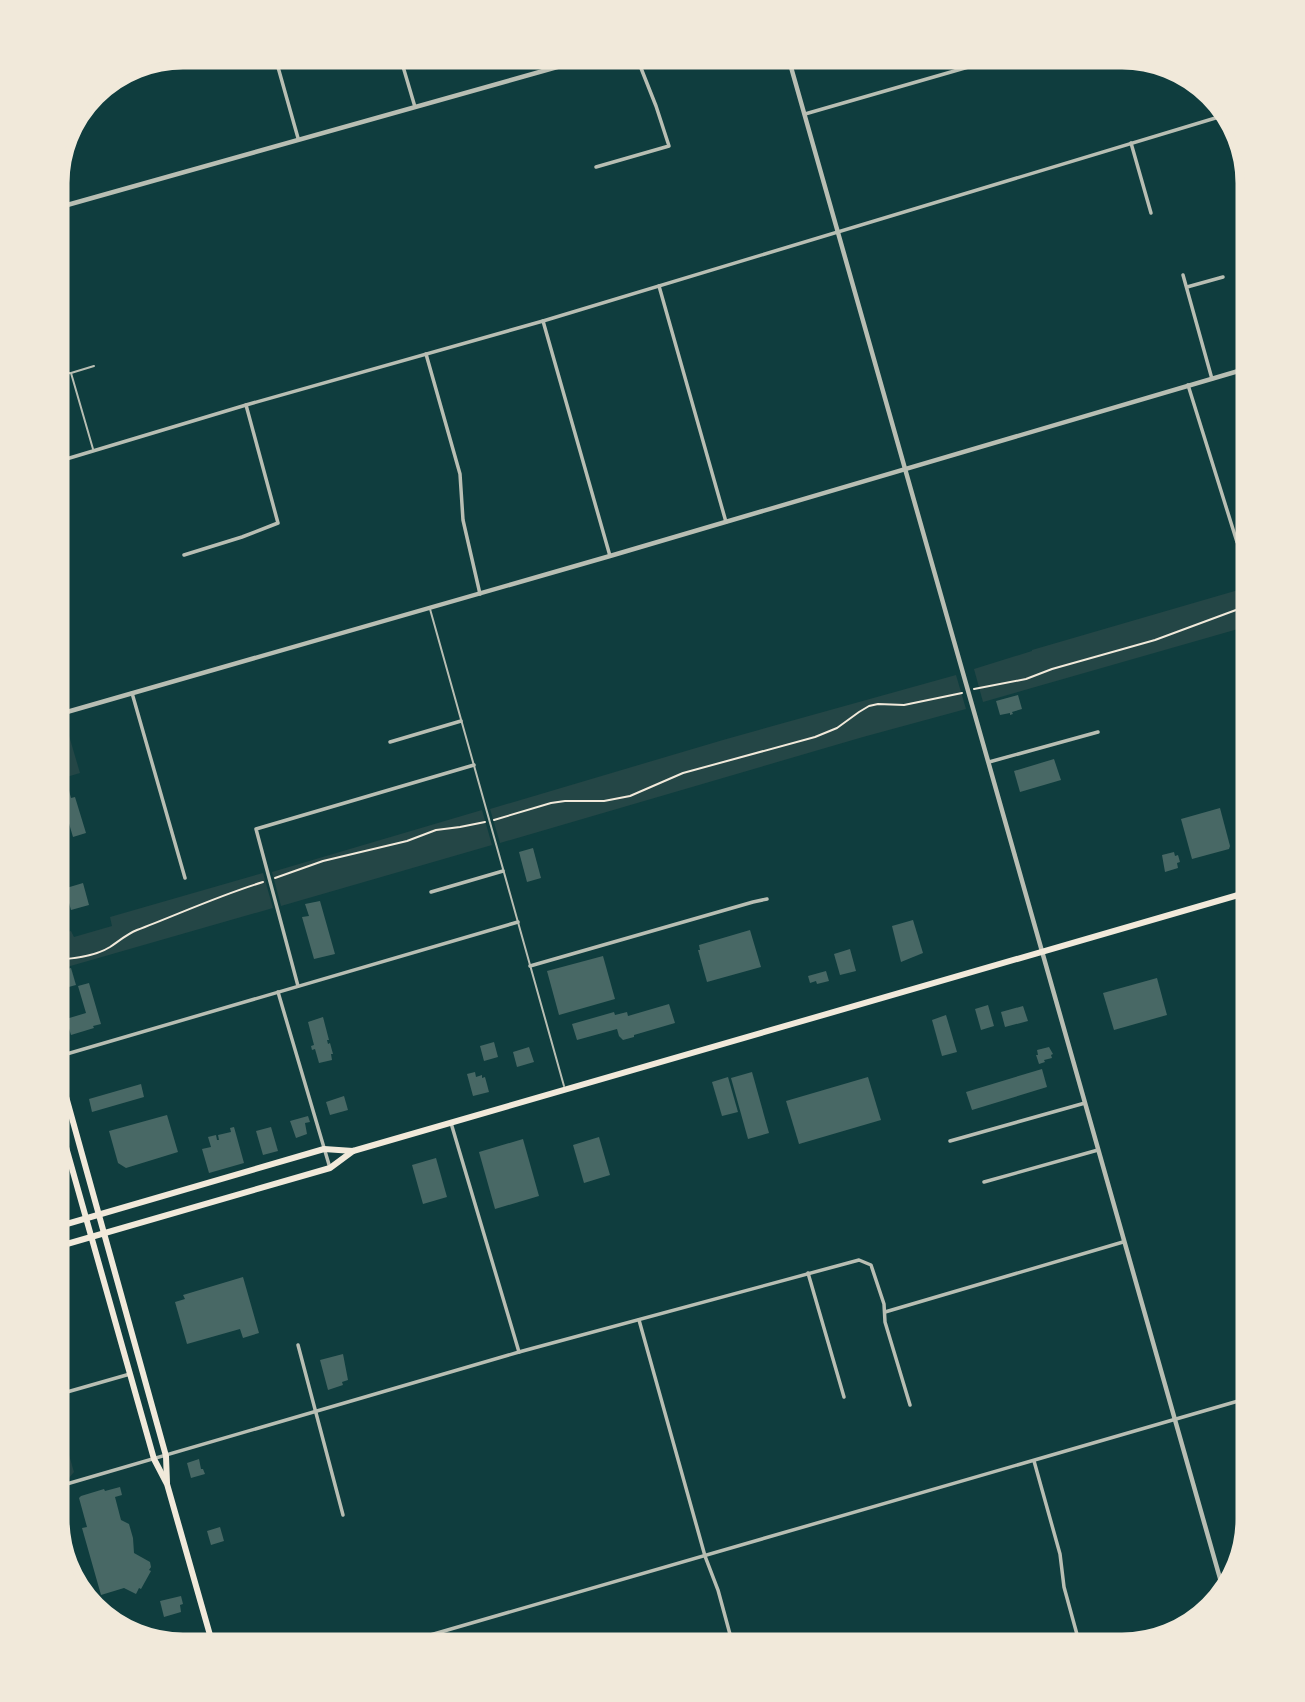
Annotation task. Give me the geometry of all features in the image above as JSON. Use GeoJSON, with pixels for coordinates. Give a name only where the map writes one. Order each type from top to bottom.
{"type":"FeatureCollection","features":[{"type":"Feature","properties":{"kind":"main road"},"geometry":{"type":"LineString","coordinates":[[65,1224],[324,1149],[353,1151],[1240,895]]}},
{"type":"Feature","properties":{"kind":"main road"},"geometry":{"type":"LineString","coordinates":[[65,1093],[166,1456],[167,1485]]}},
{"type":"Feature","properties":{"kind":"main road"},"geometry":{"type":"LineString","coordinates":[[65,1144],[154,1460],[167,1485],[210,1637]]}},
{"type":"Feature","properties":{"kind":"main road"},"geometry":{"type":"LineString","coordinates":[[65,1244],[330,1168],[353,1151]]}},
{"type":"Feature","properties":{"kind":"street"},"geometry":{"type":"LineString","coordinates":[[278,65],[298,138]]}},
{"type":"Feature","properties":{"kind":"street"},"geometry":{"type":"LineString","coordinates":[[403,65],[415,107]]}},
{"type":"Feature","properties":{"kind":"street"},"geometry":{"type":"LineString","coordinates":[[65,205],[555,65]]}},
{"type":"Feature","properties":{"kind":"street"},"geometry":{"type":"LineString","coordinates":[[596,167],[668,146],[639,65]]}},
{"type":"Feature","properties":{"kind":"street"},"geometry":{"type":"LineString","coordinates":[[790,65],[1221,1584]]}},
{"type":"Feature","properties":{"kind":"street"},"geometry":{"type":"LineString","coordinates":[[804,114],[975,65]]}},
{"type":"Feature","properties":{"kind":"street"},"geometry":{"type":"LineString","coordinates":[[65,459],[543,321],[1220,117]]}},
{"type":"Feature","properties":{"kind":"street"},"geometry":{"type":"LineString","coordinates":[[1131,143],[1151,213]]}},
{"type":"Feature","properties":{"kind":"street"},"geometry":{"type":"LineString","coordinates":[[1183,275],[1212,379]]}},
{"type":"Feature","properties":{"kind":"street"},"geometry":{"type":"LineString","coordinates":[[1187,287],[1223,276]]}},
{"type":"Feature","properties":{"kind":"street"},"geometry":{"type":"LineString","coordinates":[[659,286],[726,522]]}},
{"type":"Feature","properties":{"kind":"street"},"geometry":{"type":"LineString","coordinates":[[543,321],[610,556]]}},
{"type":"Feature","properties":{"kind":"street"},"geometry":{"type":"LineString","coordinates":[[426,354],[460,474],[463,520],[480,594]]}},
{"type":"Feature","properties":{"kind":"street"},"geometry":{"type":"LineString","coordinates":[[65,713],[1240,371]]}},
{"type":"Feature","properties":{"kind":"street"},"geometry":{"type":"LineString","coordinates":[[1188,385],[1240,545]]}},
{"type":"Feature","properties":{"kind":"street"},"geometry":{"type":"LineString","coordinates":[[184,555],[278,523],[246,405]]}},
{"type":"Feature","properties":{"kind":"street"},"geometry":{"type":"LineString","coordinates":[[132,694],[185,878]]}},
{"type":"Feature","properties":{"kind":"street"},"geometry":{"type":"LineString","coordinates":[[390,741],[461,721]]}},
{"type":"Feature","properties":{"kind":"street"},"geometry":{"type":"LineString","coordinates":[[988,763],[1098,732]]}},
{"type":"Feature","properties":{"kind":"street"},"geometry":{"type":"LineString","coordinates":[[298,986],[256,830],[474,765]]}},
{"type":"Feature","properties":{"kind":"street"},"geometry":{"type":"LineString","coordinates":[[431,892],[503,871]]}},
{"type":"Feature","properties":{"kind":"street"},"geometry":{"type":"LineString","coordinates":[[530,966],[767,899]]}},
{"type":"Feature","properties":{"kind":"street"},"geometry":{"type":"LineString","coordinates":[[65,1054],[518,922]]}},
{"type":"Feature","properties":{"kind":"street"},"geometry":{"type":"LineString","coordinates":[[278,991],[330,1168]]}},
{"type":"Feature","properties":{"kind":"street"},"geometry":{"type":"LineString","coordinates":[[950,1142],[1085,1103]]}},
{"type":"Feature","properties":{"kind":"street"},"geometry":{"type":"LineString","coordinates":[[451,1123],[519,1352]]}},
{"type":"Feature","properties":{"kind":"street"},"geometry":{"type":"LineString","coordinates":[[984,1182],[1098,1150]]}},
{"type":"Feature","properties":{"kind":"street"},"geometry":{"type":"LineString","coordinates":[[885,1312],[1123,1241]]}},
{"type":"Feature","properties":{"kind":"street"},"geometry":{"type":"LineString","coordinates":[[65,1484],[519,1352],[859,1260],[872,1265],[909,1405]]}},
{"type":"Feature","properties":{"kind":"street"},"geometry":{"type":"LineString","coordinates":[[808,1273],[844,1397]]}},
{"type":"Feature","properties":{"kind":"street"},"geometry":{"type":"LineString","coordinates":[[639,1320],[731,1637]]}},
{"type":"Feature","properties":{"kind":"street"},"geometry":{"type":"LineString","coordinates":[[298,1345],[344,1515]]}},
{"type":"Feature","properties":{"kind":"street"},"geometry":{"type":"LineString","coordinates":[[65,1392],[130,1374]]}},
{"type":"Feature","properties":{"kind":"street"},"geometry":{"type":"LineString","coordinates":[[427,1637],[1240,1401]]}},
{"type":"Feature","properties":{"kind":"street"},"geometry":{"type":"LineString","coordinates":[[1034,1461],[1060,1554],[1064,1587],[1077,1637]]}},
{"type":"Feature","properties":{"kind":"lane"},"geometry":{"type":"LineString","coordinates":[[65,375],[94,366]]}},
{"type":"Feature","properties":{"kind":"lane"},"geometry":{"type":"LineString","coordinates":[[71,373],[94,450]]}},
{"type":"Feature","properties":{"kind":"lane"},"geometry":{"type":"LineString","coordinates":[[430,608],[565,1090]]}},
{"type":"Feature","properties":{"kind":"path"},"geometry":{"type":"LineString","coordinates":[[982,687],[1026,679],[1155,640],[1240,607]]}},
{"type":"Feature","properties":{"kind":"path"},"geometry":{"type":"LineString","coordinates":[[65,959],[108,948],[135,930],[229,892],[323,861],[407,841],[436,830],[489,821],[551,803],[604,801],[630,796],[683,773],[826,733],[869,706],[904,705],[958,694]]}},
{"type":"Feature","properties":{"kind":"shaded area"},"geometry":{"type":"Polygon","coordinates":[[[1240,589],[1240,628],[983,702],[974,669],[1240,589]]]}},
{"type":"Feature","properties":{"kind":"shaded area"},"geometry":{"type":"Polygon","coordinates":[[[956,675],[966,709],[500,843],[490,809],[956,675]]]}},
{"type":"Feature","properties":{"kind":"shaded area"},"geometry":{"type":"Polygon","coordinates":[[[65,722],[80,773],[65,777],[65,722]]]}},
{"type":"Feature","properties":{"kind":"shaded area"},"geometry":{"type":"Polygon","coordinates":[[[482,810],[492,845],[281,906],[272,872],[482,810]]]}},
{"type":"Feature","properties":{"kind":"shaded area"},"geometry":{"type":"Polygon","coordinates":[[[263,873],[273,908],[65,968],[65,933],[71,931],[74,937],[112,926],[110,917],[263,873]]]}},
{"type":"Feature","properties":{"kind":"shaded area"},"geometry":{"type":"Polygon","coordinates":[[[65,1441],[74,1472],[65,1480],[65,1441]]]}},
{"type":"Feature","properties":{"kind":"building"},"geometry":{"type":"Polygon","coordinates":[[[1018,695],[1022,709],[1010,715],[1000,715],[996,701],[1018,695]]]}},
{"type":"Feature","properties":{"kind":"building"},"geometry":{"type":"Polygon","coordinates":[[[1054,759],[1061,780],[1020,792],[1014,771],[1054,759]]]}},
{"type":"Feature","properties":{"kind":"building"},"geometry":{"type":"Polygon","coordinates":[[[65,784],[71,798],[75,797],[86,833],[73,837],[65,810],[65,784]]]}},
{"type":"Feature","properties":{"kind":"building"},"geometry":{"type":"Polygon","coordinates":[[[1220,808],[1229,849],[1192,859],[1181,819],[1220,808]]]}},
{"type":"Feature","properties":{"kind":"building"},"geometry":{"type":"Polygon","coordinates":[[[533,848],[541,878],[527,882],[519,852],[533,848]]]}},
{"type":"Feature","properties":{"kind":"building"},"geometry":{"type":"Polygon","coordinates":[[[1174,852],[1180,862],[1177,863],[1178,868],[1165,872],[1162,855],[1174,852]]]}},
{"type":"Feature","properties":{"kind":"building"},"geometry":{"type":"Polygon","coordinates":[[[83,883],[89,905],[71,910],[69,903],[65,904],[65,888],[83,883]]]}},
{"type":"Feature","properties":{"kind":"building"},"geometry":{"type":"Polygon","coordinates":[[[320,901],[335,954],[314,959],[302,917],[309,916],[305,904],[320,901]]]}},
{"type":"Feature","properties":{"kind":"building"},"geometry":{"type":"Polygon","coordinates":[[[913,920],[923,953],[901,962],[892,926],[913,920]]]}},
{"type":"Feature","properties":{"kind":"building"},"geometry":{"type":"Polygon","coordinates":[[[750,930],[761,967],[707,982],[699,945],[750,930]]]}},
{"type":"Feature","properties":{"kind":"building"},"geometry":{"type":"Polygon","coordinates":[[[850,949],[856,971],[840,975],[834,954],[850,949]]]}},
{"type":"Feature","properties":{"kind":"building"},"geometry":{"type":"Polygon","coordinates":[[[603,956],[615,999],[559,1015],[547,971],[603,956]]]}},
{"type":"Feature","properties":{"kind":"building"},"geometry":{"type":"Polygon","coordinates":[[[71,968],[76,985],[65,988],[65,970],[71,968]]]}},
{"type":"Feature","properties":{"kind":"building"},"geometry":{"type":"Polygon","coordinates":[[[826,971],[829,981],[810,983],[808,976],[826,971]]]}},
{"type":"Feature","properties":{"kind":"building"},"geometry":{"type":"Polygon","coordinates":[[[1157,978],[1167,1015],[1114,1030],[1103,993],[1157,978]]]}},
{"type":"Feature","properties":{"kind":"building"},"geometry":{"type":"Polygon","coordinates":[[[89,983],[101,1024],[71,1035],[66,1019],[86,1013],[78,986],[89,983]]]}},
{"type":"Feature","properties":{"kind":"building"},"geometry":{"type":"Polygon","coordinates":[[[669,1004],[675,1023],[623,1040],[617,1029],[577,1040],[572,1024],[614,1012],[615,1015],[627,1012],[628,1016],[669,1004]]]}},
{"type":"Feature","properties":{"kind":"building"},"geometry":{"type":"Polygon","coordinates":[[[988,1005],[994,1026],[981,1030],[975,1009],[988,1005]]]}},
{"type":"Feature","properties":{"kind":"building"},"geometry":{"type":"Polygon","coordinates":[[[1023,1006],[1028,1021],[1005,1027],[1001,1012],[1023,1006]]]}},
{"type":"Feature","properties":{"kind":"building"},"geometry":{"type":"Polygon","coordinates":[[[946,1015],[957,1052],[942,1056],[932,1020],[946,1015]]]}},
{"type":"Feature","properties":{"kind":"building"},"geometry":{"type":"Polygon","coordinates":[[[323,1017],[328,1044],[330,1043],[333,1054],[332,1060],[319,1063],[315,1049],[312,1050],[311,1046],[314,1045],[308,1022],[323,1017]]]}},
{"type":"Feature","properties":{"kind":"building"},"geometry":{"type":"Polygon","coordinates":[[[494,1042],[498,1057],[484,1061],[480,1046],[494,1042]]]}},
{"type":"Feature","properties":{"kind":"building"},"geometry":{"type":"Polygon","coordinates":[[[529,1047],[534,1062],[517,1067],[513,1052],[529,1047]]]}},
{"type":"Feature","properties":{"kind":"building"},"geometry":{"type":"Polygon","coordinates":[[[1049,1047],[1052,1058],[1039,1064],[1037,1050],[1049,1047]]]}},
{"type":"Feature","properties":{"kind":"building"},"geometry":{"type":"Polygon","coordinates":[[[1042,1069],[1047,1087],[972,1110],[966,1092],[1042,1069]]]}},
{"type":"Feature","properties":{"kind":"building"},"geometry":{"type":"Polygon","coordinates":[[[475,1072],[476,1077],[485,1077],[489,1092],[473,1096],[467,1074],[475,1072]]]}},
{"type":"Feature","properties":{"kind":"building"},"geometry":{"type":"Polygon","coordinates":[[[752,1072],[769,1133],[748,1139],[731,1078],[752,1072]]]}},
{"type":"Feature","properties":{"kind":"building"},"geometry":{"type":"Polygon","coordinates":[[[728,1077],[738,1112],[722,1116],[712,1082],[728,1077]]]}},
{"type":"Feature","properties":{"kind":"building"},"geometry":{"type":"Polygon","coordinates":[[[868,1077],[881,1120],[799,1144],[786,1101],[868,1077]]]}},
{"type":"Feature","properties":{"kind":"building"},"geometry":{"type":"Polygon","coordinates":[[[141,1084],[144,1097],[92,1112],[89,1099],[141,1084]]]}},
{"type":"Feature","properties":{"kind":"building"},"geometry":{"type":"Polygon","coordinates":[[[344,1096],[348,1110],[330,1115],[326,1102],[344,1096]]]}},
{"type":"Feature","properties":{"kind":"building"},"geometry":{"type":"Polygon","coordinates":[[[167,1115],[178,1152],[126,1168],[118,1163],[109,1131],[167,1115]]]}},
{"type":"Feature","properties":{"kind":"building"},"geometry":{"type":"Polygon","coordinates":[[[308,1116],[310,1122],[305,1123],[307,1134],[296,1138],[290,1121],[308,1116]]]}},
{"type":"Feature","properties":{"kind":"building"},"geometry":{"type":"Polygon","coordinates":[[[234,1127],[244,1163],[209,1173],[202,1149],[211,1147],[208,1137],[216,1135],[219,1140],[218,1135],[231,1132],[230,1128],[234,1127]]]}},
{"type":"Feature","properties":{"kind":"building"},"geometry":{"type":"Polygon","coordinates":[[[271,1127],[278,1151],[263,1155],[256,1131],[271,1127]]]}},
{"type":"Feature","properties":{"kind":"building"},"geometry":{"type":"Polygon","coordinates":[[[599,1137],[610,1175],[584,1183],[573,1145],[599,1137]]]}},
{"type":"Feature","properties":{"kind":"building"},"geometry":{"type":"Polygon","coordinates":[[[523,1139],[539,1196],[495,1209],[479,1152],[523,1139]]]}},
{"type":"Feature","properties":{"kind":"building"},"geometry":{"type":"Polygon","coordinates":[[[436,1158],[447,1197],[423,1204],[412,1165],[436,1158]]]}},
{"type":"Feature","properties":{"kind":"building"},"geometry":{"type":"Polygon","coordinates":[[[243,1277],[259,1333],[243,1338],[240,1329],[187,1344],[175,1302],[185,1299],[183,1295],[243,1277]]]}},
{"type":"Feature","properties":{"kind":"building"},"geometry":{"type":"Polygon","coordinates":[[[343,1354],[348,1380],[342,1382],[343,1385],[328,1390],[320,1360],[343,1354]]]}},
{"type":"Feature","properties":{"kind":"building"},"geometry":{"type":"Polygon","coordinates":[[[199,1459],[205,1474],[191,1478],[187,1463],[199,1459]]]}},
{"type":"Feature","properties":{"kind":"building"},"geometry":{"type":"Polygon","coordinates":[[[120,1487],[122,1495],[115,1497],[121,1520],[129,1524],[134,1553],[150,1562],[151,1571],[136,1594],[124,1588],[101,1595],[82,1528],[87,1527],[79,1498],[104,1489],[105,1491],[120,1487]]]}},
{"type":"Feature","properties":{"kind":"building"},"geometry":{"type":"Polygon","coordinates":[[[220,1527],[224,1541],[211,1545],[207,1531],[220,1527]]]}},
{"type":"Feature","properties":{"kind":"building"},"geometry":{"type":"Polygon","coordinates":[[[181,1596],[181,1612],[164,1617],[160,1601],[181,1596]]]}}]}
